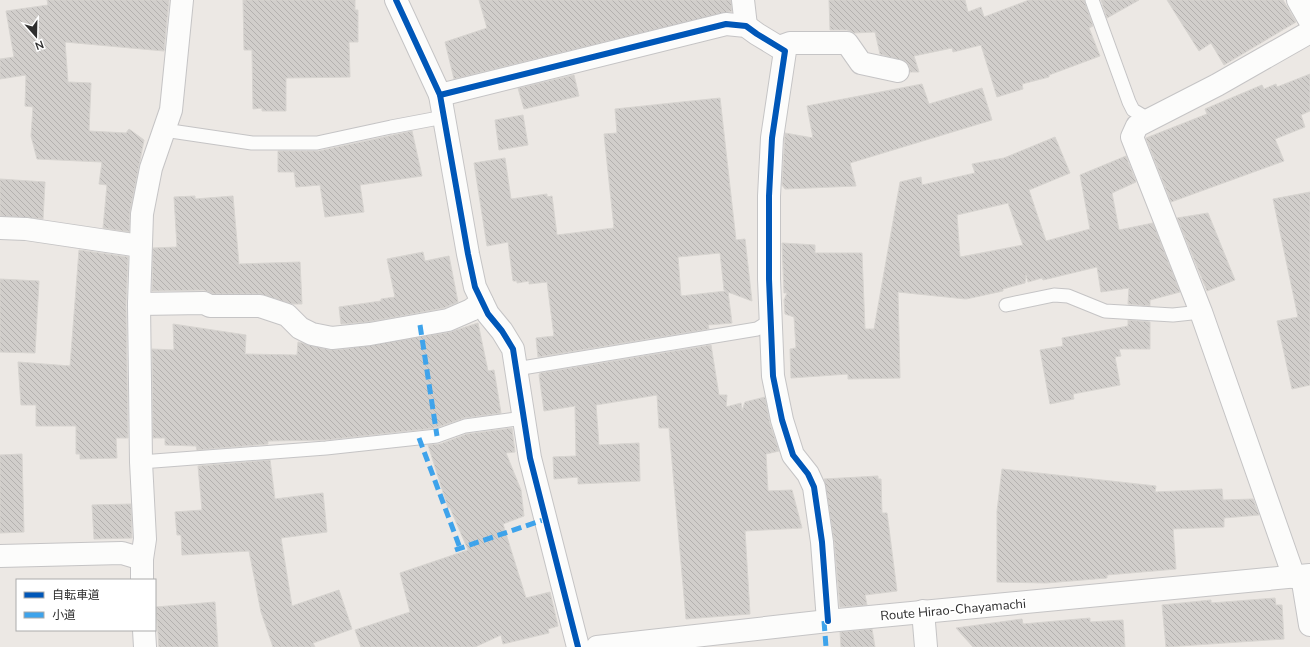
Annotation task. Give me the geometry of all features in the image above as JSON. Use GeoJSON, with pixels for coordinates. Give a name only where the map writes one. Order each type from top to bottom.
{"type":"FeatureCollection","features":[{"type":"Feature","properties":{"kind":"street"},"geometry":{"type":"LineString","coordinates":[[142,570],[145,539],[141,462],[139,304],[142,214],[151,168],[171,110],[182,0]]}},
{"type":"Feature","properties":{"kind":"street"},"geometry":{"type":"LineString","coordinates":[[396,0],[440,95],[475,287],[488,314],[502,331],[513,349],[530,458],[578,647]]}},
{"type":"Feature","properties":{"kind":"street"},"geometry":{"type":"LineString","coordinates":[[743,0],[746,26]]}},
{"type":"Feature","properties":{"kind":"street"},"geometry":{"type":"LineString","coordinates":[[1298,0],[1310,21]]}},
{"type":"Feature","properties":{"kind":"street"},"geometry":{"type":"LineString","coordinates":[[440,95],[726,24],[746,26],[778,48],[785,51],[771,152],[769,196],[770,320],[773,376],[782,420],[793,454],[808,474],[814,487],[822,542],[828,620]]}},
{"type":"Feature","properties":{"kind":"street"},"geometry":{"type":"LineString","coordinates":[[1310,32],[1216,86],[1136,126],[1132,137],[1302,576],[1310,625]]}},
{"type":"Feature","properties":{"kind":"street"},"geometry":{"type":"LineString","coordinates":[[778,48],[790,43],[847,43],[861,63],[898,71]]}},
{"type":"Feature","properties":{"kind":"street"},"geometry":{"type":"LineString","coordinates":[[0,228],[26,229],[140,246]]}},
{"type":"Feature","properties":{"kind":"street"},"geometry":{"type":"LineString","coordinates":[[139,304],[204,303],[210,306],[260,306],[287,315],[300,328],[312,334],[332,338],[370,334],[448,320],[471,310],[482,302]]}},
{"type":"Feature","properties":{"kind":"street"},"geometry":{"type":"LineString","coordinates":[[0,556],[122,553],[142,570]]}},
{"type":"Feature","properties":{"kind":"street","name":"Route Hirao-Chayamachi"},"geometry":{"type":"LineString","coordinates":[[597,647],[828,620],[1302,576]]}},
{"type":"Feature","properties":{"kind":"street"},"geometry":{"type":"LineString","coordinates":[[924,611],[926,647]]}},
{"type":"Feature","properties":{"kind":"street"},"geometry":{"type":"LineString","coordinates":[[144,631],[145,647]]}},
{"type":"Feature","properties":{"kind":"lane"},"geometry":{"type":"LineString","coordinates":[[1092,0],[1128,102],[1133,110],[1150,120]]}},
{"type":"Feature","properties":{"kind":"lane"},"geometry":{"type":"LineString","coordinates":[[164,130],[252,144],[317,143],[391,126],[444,117]]}},
{"type":"Feature","properties":{"kind":"lane"},"geometry":{"type":"LineString","coordinates":[[1006,305],[1054,295],[1068,296],[1105,311],[1173,315],[1201,312]]}},
{"type":"Feature","properties":{"kind":"lane"},"geometry":{"type":"LineString","coordinates":[[516,369],[757,329],[770,320]]}},
{"type":"Feature","properties":{"kind":"lane"},"geometry":{"type":"LineString","coordinates":[[141,462],[318,449],[438,436],[465,426],[524,418]]}},
{"type":"Feature","properties":{"kind":"building"},"geometry":{"type":"Polygon","coordinates":[[[47,0],[169,0],[164,51],[65,42],[68,82],[91,83],[89,131],[126,133],[129,129],[144,140],[130,212],[129,232],[103,228],[107,185],[99,184],[102,162],[37,159],[31,136],[33,107],[25,106],[26,75],[0,79],[0,59],[14,57],[6,11],[48,5],[47,0]]]}},
{"type":"Feature","properties":{"kind":"building"},"geometry":{"type":"Polygon","coordinates":[[[243,0],[355,0],[355,10],[358,10],[358,42],[349,42],[350,77],[286,78],[286,111],[262,111],[262,108],[253,109],[252,50],[244,50],[243,0]]]}},
{"type":"Feature","properties":{"kind":"building"},"geometry":{"type":"Polygon","coordinates":[[[479,0],[731,0],[732,11],[454,79],[445,42],[487,28],[479,0]]]}},
{"type":"Feature","properties":{"kind":"building"},"geometry":{"type":"Polygon","coordinates":[[[829,0],[965,0],[968,12],[981,7],[984,17],[1029,0],[1084,0],[1093,26],[1089,28],[1100,56],[1049,75],[1049,77],[1022,84],[1023,89],[997,97],[981,45],[953,52],[952,48],[914,56],[919,72],[910,72],[910,67],[906,62],[880,54],[875,32],[854,33],[847,30],[830,30],[829,0]]]}},
{"type":"Feature","properties":{"kind":"building"},"geometry":{"type":"Polygon","coordinates":[[[1101,0],[1139,0],[1107,18],[1101,0]]]}},
{"type":"Feature","properties":{"kind":"building"},"geometry":{"type":"Polygon","coordinates":[[[1167,0],[1283,0],[1296,22],[1224,65],[1211,43],[1199,51],[1167,0]]]}},
{"type":"Feature","properties":{"kind":"building"},"geometry":{"type":"Polygon","coordinates":[[[1310,74],[1310,111],[1301,115],[1305,127],[1275,139],[1284,161],[1171,202],[1146,138],[1207,114],[1205,109],[1262,85],[1264,89],[1276,84],[1277,87],[1310,74]]]}},
{"type":"Feature","properties":{"kind":"building"},"geometry":{"type":"Polygon","coordinates":[[[574,75],[579,96],[524,109],[518,88],[574,75]]]}},
{"type":"Feature","properties":{"kind":"building"},"geometry":{"type":"Polygon","coordinates":[[[922,84],[929,104],[982,88],[992,120],[850,163],[856,186],[785,189],[782,185],[785,133],[813,138],[807,106],[922,84]]]}},
{"type":"Feature","properties":{"kind":"building"},"geometry":{"type":"Polygon","coordinates":[[[720,98],[736,240],[745,239],[752,301],[728,292],[732,323],[708,325],[709,329],[538,357],[536,338],[554,336],[547,282],[529,284],[529,281],[517,283],[517,281],[513,281],[508,242],[487,246],[474,163],[505,158],[511,199],[547,194],[547,197],[552,196],[557,235],[614,228],[604,134],[617,133],[615,109],[720,98]],[[720,253],[678,257],[681,296],[726,291],[724,290],[720,253]]]}},
{"type":"Feature","properties":{"kind":"building"},"geometry":{"type":"Polygon","coordinates":[[[523,115],[528,145],[499,150],[495,120],[523,115]]]}},
{"type":"Feature","properties":{"kind":"building"},"geometry":{"type":"Polygon","coordinates":[[[412,131],[422,176],[360,185],[364,212],[325,217],[320,185],[296,187],[294,172],[278,172],[278,151],[319,151],[412,131]]]}},
{"type":"Feature","properties":{"kind":"building"},"geometry":{"type":"Polygon","coordinates":[[[1055,137],[1070,173],[1029,190],[1046,241],[1090,229],[1080,175],[1126,156],[1136,182],[1112,193],[1119,230],[1153,223],[1180,292],[1150,300],[1150,306],[1128,304],[1129,288],[1101,292],[1097,267],[1043,280],[1042,278],[1028,282],[1026,275],[1025,283],[1003,289],[1003,291],[966,299],[898,292],[900,378],[848,379],[848,374],[791,378],[790,349],[796,348],[794,317],[785,314],[784,300],[787,293],[784,293],[782,243],[815,245],[815,253],[862,253],[865,329],[874,329],[900,182],[921,177],[922,185],[975,173],[972,164],[1004,158],[1055,137]],[[1008,203],[957,215],[960,257],[1023,245],[1008,203]]]}},
{"type":"Feature","properties":{"kind":"building"},"geometry":{"type":"Polygon","coordinates":[[[0,179],[45,182],[43,219],[0,216],[0,179]]]}},
{"type":"Feature","properties":{"kind":"building"},"geometry":{"type":"Polygon","coordinates":[[[1310,192],[1310,385],[1292,389],[1277,321],[1298,317],[1273,199],[1310,192]]]}},
{"type":"Feature","properties":{"kind":"building"},"geometry":{"type":"Polygon","coordinates":[[[195,196],[195,199],[233,196],[239,264],[300,262],[302,304],[292,304],[260,294],[213,294],[204,290],[152,291],[153,248],[177,247],[174,197],[195,196]]]}},
{"type":"Feature","properties":{"kind":"building"},"geometry":{"type":"Polygon","coordinates":[[[1208,213],[1235,280],[1207,291],[1177,218],[1208,213]]]}},
{"type":"Feature","properties":{"kind":"building"},"geometry":{"type":"Polygon","coordinates":[[[79,250],[128,257],[126,304],[128,438],[116,438],[117,458],[80,459],[80,454],[76,454],[76,426],[36,426],[36,405],[21,405],[18,362],[70,366],[79,250]]]}},
{"type":"Feature","properties":{"kind":"building"},"geometry":{"type":"Polygon","coordinates":[[[423,252],[425,261],[449,256],[458,302],[444,308],[368,322],[341,324],[339,307],[381,301],[381,299],[395,297],[387,259],[423,252]]]}},
{"type":"Feature","properties":{"kind":"building"},"geometry":{"type":"Polygon","coordinates":[[[0,279],[39,281],[35,353],[0,352],[0,279]]]}},
{"type":"Feature","properties":{"kind":"building"},"geometry":{"type":"Polygon","coordinates":[[[1128,320],[1150,322],[1150,349],[1119,349],[1121,356],[1115,357],[1120,385],[1073,394],[1074,399],[1050,404],[1040,350],[1063,346],[1062,338],[1128,326],[1128,320]]]}},
{"type":"Feature","properties":{"kind":"building"},"geometry":{"type":"Polygon","coordinates":[[[478,323],[488,371],[494,370],[501,413],[464,418],[435,428],[325,440],[268,441],[268,444],[197,450],[196,446],[165,445],[165,438],[153,438],[152,349],[174,350],[173,324],[246,335],[245,354],[297,355],[298,342],[330,350],[345,349],[450,332],[478,323]]]}},
{"type":"Feature","properties":{"kind":"building"},"geometry":{"type":"Polygon","coordinates":[[[711,345],[719,395],[727,395],[726,407],[741,403],[742,411],[745,402],[765,397],[770,424],[779,451],[766,454],[768,491],[792,490],[802,528],[745,531],[750,614],[686,619],[669,428],[659,428],[657,395],[596,405],[599,445],[639,443],[640,481],[578,484],[578,477],[554,479],[553,457],[576,456],[575,406],[544,411],[539,375],[540,373],[711,345]]]}},
{"type":"Feature","properties":{"kind":"building"},"geometry":{"type":"Polygon","coordinates":[[[512,428],[515,452],[506,453],[521,490],[524,516],[503,524],[526,598],[550,592],[558,626],[548,629],[549,633],[503,644],[501,635],[475,647],[361,647],[355,630],[410,612],[400,573],[468,550],[450,508],[448,508],[428,445],[440,444],[467,434],[512,428]]]}},
{"type":"Feature","properties":{"kind":"building"},"geometry":{"type":"Polygon","coordinates":[[[22,454],[24,532],[0,533],[0,455],[22,454]]]}},
{"type":"Feature","properties":{"kind":"building"},"geometry":{"type":"Polygon","coordinates":[[[270,460],[275,499],[323,493],[327,532],[281,538],[292,606],[339,590],[352,629],[313,643],[315,647],[273,647],[261,612],[249,551],[182,555],[181,535],[177,535],[175,512],[202,510],[198,466],[270,460]]]}},
{"type":"Feature","properties":{"kind":"building"},"geometry":{"type":"Polygon","coordinates":[[[1002,469],[1156,486],[1155,492],[1222,489],[1223,500],[1253,499],[1259,515],[1224,518],[1224,527],[1173,529],[1176,569],[1107,575],[1107,578],[1046,583],[997,582],[997,511],[1002,469]]]}},
{"type":"Feature","properties":{"kind":"building"},"geometry":{"type":"Polygon","coordinates":[[[878,476],[878,479],[881,479],[882,513],[887,513],[897,591],[865,595],[867,605],[840,607],[834,540],[824,479],[878,476]]]}},
{"type":"Feature","properties":{"kind":"building"},"geometry":{"type":"Polygon","coordinates":[[[131,504],[132,538],[94,539],[92,505],[131,504]]]}},
{"type":"Feature","properties":{"kind":"building"},"geometry":{"type":"Polygon","coordinates":[[[1275,598],[1276,605],[1282,605],[1284,639],[1166,647],[1162,605],[1211,600],[1211,603],[1275,598]]]}},
{"type":"Feature","properties":{"kind":"building"},"geometry":{"type":"Polygon","coordinates":[[[215,602],[218,647],[159,647],[156,607],[215,602]]]}},
{"type":"Feature","properties":{"kind":"building"},"geometry":{"type":"Polygon","coordinates":[[[1090,618],[1090,622],[1123,620],[1125,647],[973,647],[956,628],[1022,619],[1023,624],[1090,618]]]}},
{"type":"Feature","properties":{"kind":"building"},"geometry":{"type":"Polygon","coordinates":[[[872,629],[875,647],[841,647],[840,632],[872,629]]]}},
{"type":"Feature","properties":{"kind":"marked path"},"geometry":{"type":"LineString","coordinates":[[420,325],[437,436]]}},
{"type":"Feature","properties":{"kind":"marked path"},"geometry":{"type":"LineString","coordinates":[[419,438],[460,548]]}},
{"type":"Feature","properties":{"kind":"marked path"},"geometry":{"type":"LineString","coordinates":[[455,550],[546,519]]}},
{"type":"Feature","properties":{"kind":"marked path"},"geometry":{"type":"LineString","coordinates":[[824,621],[826,647]]}},
{"type":"Feature","properties":{"kind":"cycle path"},"geometry":{"type":"LineString","coordinates":[[396,0],[440,95],[475,287],[488,314],[502,331],[513,349],[530,458],[578,647]]}},
{"type":"Feature","properties":{"kind":"cycle path"},"geometry":{"type":"LineString","coordinates":[[440,95],[726,24],[746,26],[785,51],[772,138],[769,196],[769,279],[773,376],[782,420],[793,455],[808,474],[814,487],[822,542],[828,621]]}}]}
